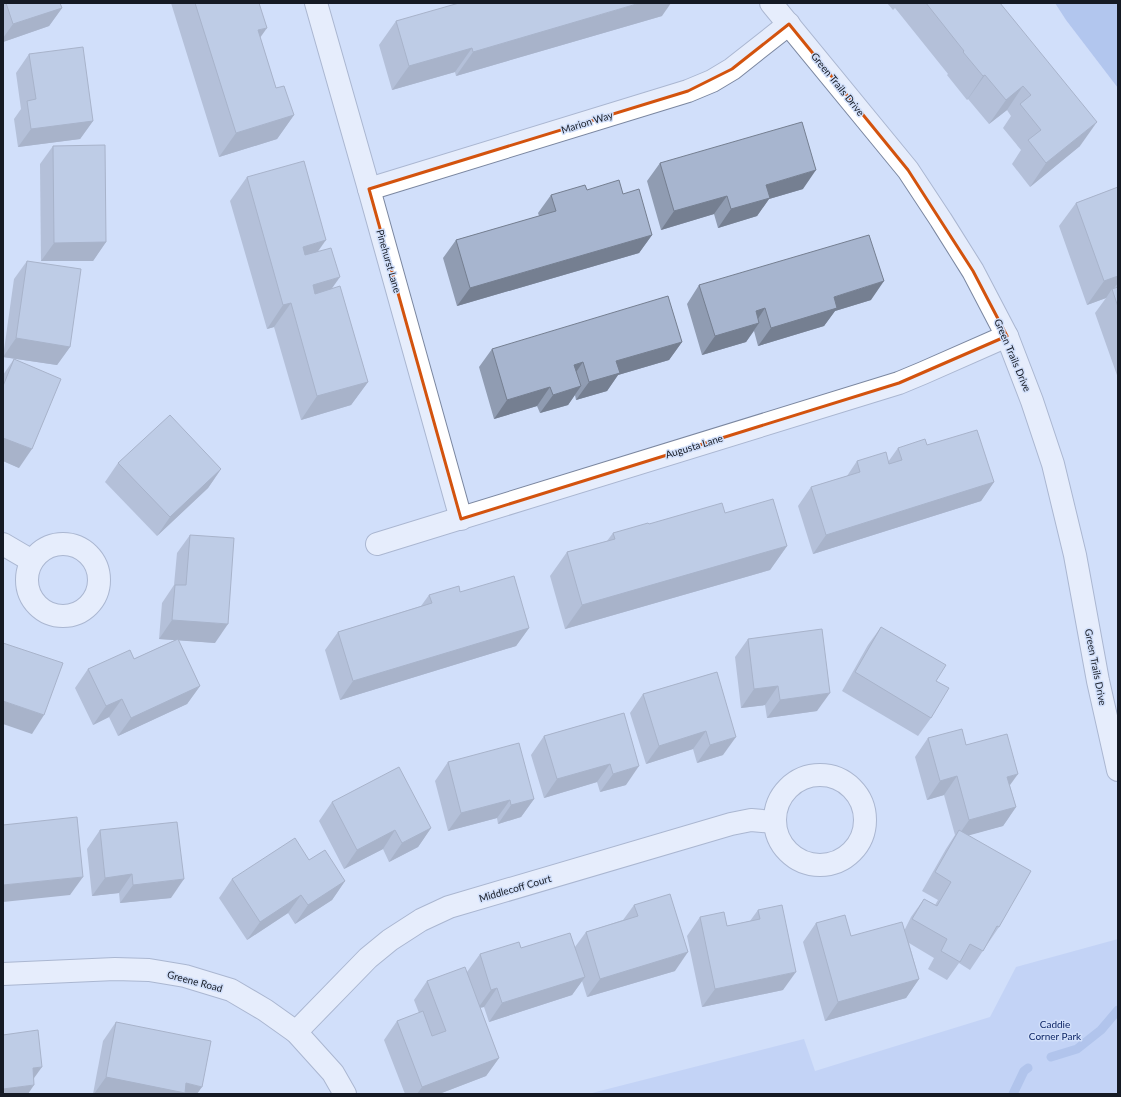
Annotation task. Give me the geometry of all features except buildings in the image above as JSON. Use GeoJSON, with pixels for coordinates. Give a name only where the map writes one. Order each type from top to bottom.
{"type":"FeatureCollection","features":[{"type":"Feature","properties":{"kind":"street","name":"Pinehurst Lane"},"geometry":{"type":"LineString","coordinates":[[316,3],[461,519]]}},
{"type":"Feature","properties":{"kind":"street","name":"Green Trails Drive"},"geometry":{"type":"LineString","coordinates":[[771,3],[908,170],[973,271],[1007,336],[1032,400],[1053,464],[1075,555],[1098,681],[1118,770]]}},
{"type":"Feature","properties":{"kind":"street","name":"Marion Way"},"geometry":{"type":"LineString","coordinates":[[369,189],[688,91],[712,81],[732,69],[789,24]]}},
{"type":"Feature","properties":{"kind":"street","name":"Augusta Lane"},"geometry":{"type":"LineString","coordinates":[[377,544],[899,383],[1007,336]]}},
{"type":"Feature","properties":{"kind":"street"},"geometry":{"type":"LineString","coordinates":[[3,544],[32,561]]}},
{"type":"Feature","properties":{"kind":"street"},"geometry":{"type":"LineString","coordinates":[[815,775],[832,777],[846,783],[857,795],[864,810],[864,826],[860,841],[850,853],[838,862],[819,866],[802,862],[788,853],[779,841],[774,822],[777,805],[786,790],[798,780],[815,775]]}},
{"type":"Feature","properties":{"kind":"street","name":"Middlecoff Court"},"geometry":{"type":"LineString","coordinates":[[296,1032],[368,958],[390,940],[421,920],[449,907],[731,824],[751,820],[774,822]]}},
{"type":"Feature","properties":{"kind":"street","name":"Greene Road"},"geometry":{"type":"LineString","coordinates":[[3,974],[115,969],[149,970],[185,976],[231,990],[265,1010],[296,1032],[333,1073],[345,1094]]}},
{"type":"Feature","properties":{"kind":"highlighted area"},"geometry":{"type":"Polygon","coordinates":[[[789,24],[908,170],[973,271],[1007,336],[899,383],[461,519],[369,189],[688,91],[732,69],[789,24]]]}},
{"type":"Feature","properties":{"kind":"green space","name":"Caddie Corner Park"},"geometry":{"type":"Polygon","coordinates":[[[1118,939],[1118,1094],[588,1094],[804,1039],[815,1071],[990,1017],[1016,967],[1118,939]]]}},
{"type":"Feature","properties":{"kind":"shaded area"},"geometry":{"type":"Polygon","coordinates":[[[1055,3],[1118,3],[1118,88],[1066,20],[1055,3]]]}},
{"type":"Feature","properties":{"kind":"waterway"},"geometry":{"type":"LineString","coordinates":[[1051,1057],[1077,1049],[1101,1030],[1118,1010]]}},
{"type":"Feature","properties":{"kind":"waterway"},"geometry":{"type":"LineString","coordinates":[[1013,1094],[1024,1071],[1028,1068]]}}]}
